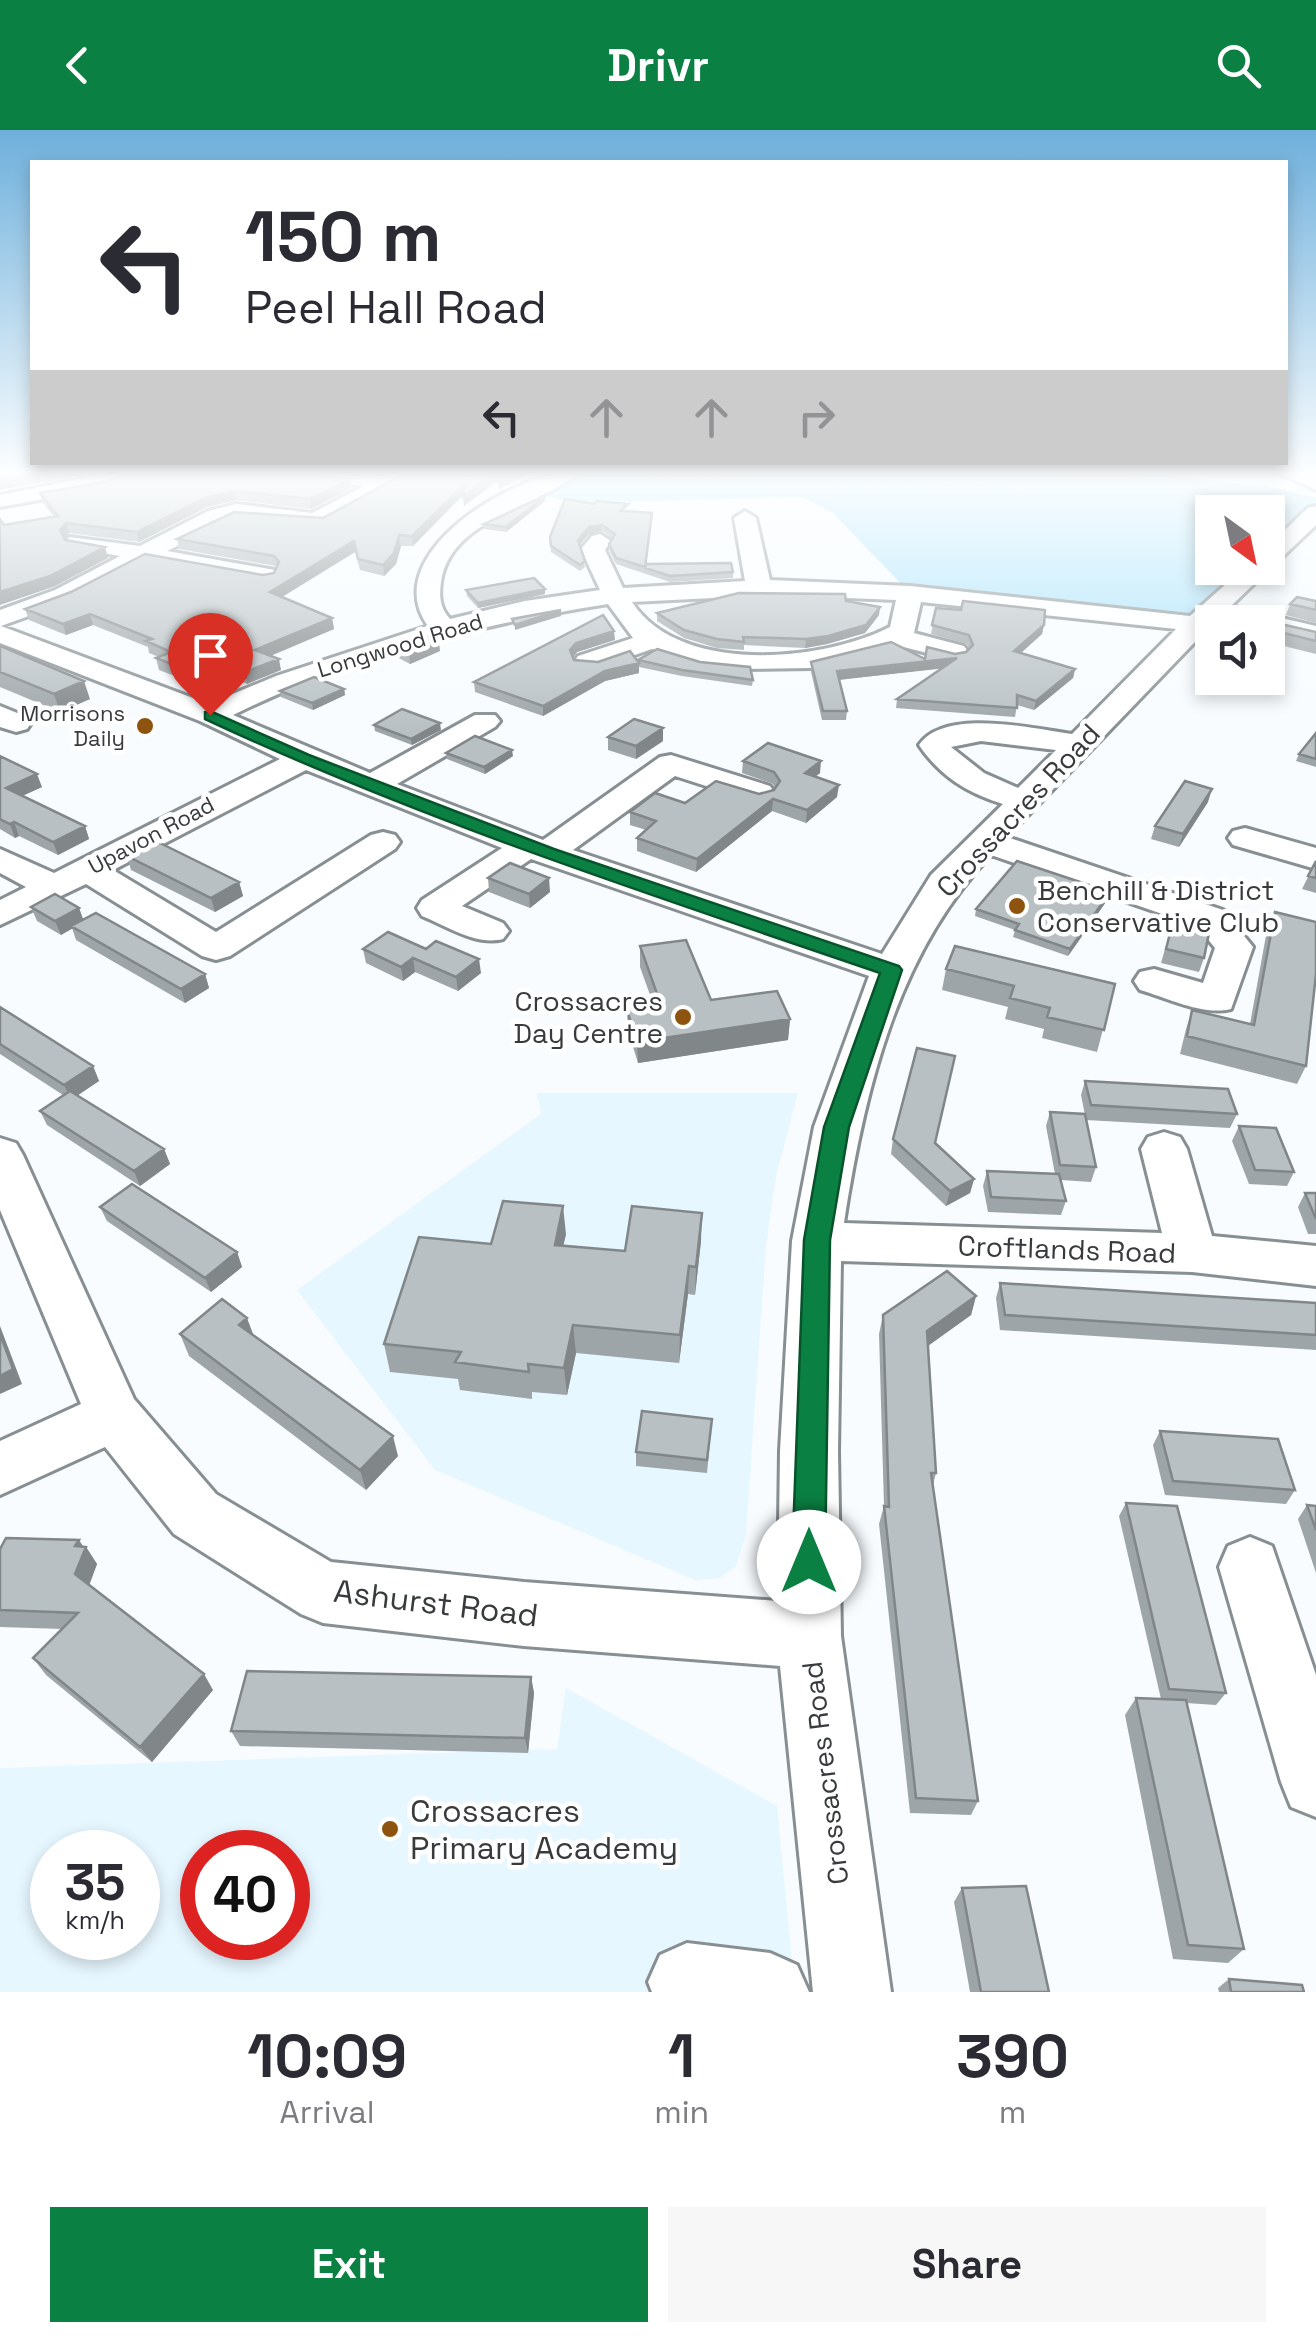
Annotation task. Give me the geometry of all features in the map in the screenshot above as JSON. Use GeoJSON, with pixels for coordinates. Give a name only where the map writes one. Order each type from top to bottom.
{"type":"FeatureCollection","features":[{"type":"Feature","properties":{"kind":"street"},"geometry":{"type":"LineString","coordinates":[[0,619],[64,595],[134,558]]}},
{"type":"Feature","properties":{"kind":"street"},"geometry":{"type":"LineString","coordinates":[[170,558],[266,575]]}},
{"type":"Feature","properties":{"kind":"street"},"geometry":{"type":"LineString","coordinates":[[439,558],[427,590],[429,607],[445,628]]}},
{"type":"Feature","properties":{"kind":"street"},"geometry":{"type":"LineString","coordinates":[[596,558],[640,631],[653,640],[699,655],[780,660],[853,654],[902,630],[910,593]]}},
{"type":"Feature","properties":{"kind":"street"},"geometry":{"type":"LineString","coordinates":[[753,558],[759,588]]}},
{"type":"Feature","properties":{"kind":"street","name":"Crossacres Road"},"geometry":{"type":"LineString","coordinates":[[1216,605],[1238,585]]}},
{"type":"Feature","properties":{"kind":"street","name":"Longwood Road"},"geometry":{"type":"LineString","coordinates":[[210,715],[255,691],[445,628],[525,608],[618,596],[759,588],[910,593],[1195,615]]}},
{"type":"Feature","properties":{"kind":"street","name":"Crossacres Road"},"geometry":{"type":"LineString","coordinates":[[852,1992],[809,1636],[809,1450],[817,1240],[836,1127],[891,970],[938,892],[1022,800],[1195,625]]}},
{"type":"Feature","properties":{"kind":"street","name":"Longwood Road"},"geometry":{"type":"LineString","coordinates":[[1285,629],[1316,634]]}},
{"type":"Feature","properties":{"kind":"street"},"geometry":{"type":"LineString","coordinates":[[0,634],[210,715],[304,759],[538,849],[891,970]]}},
{"type":"Feature","properties":{"kind":"street"},"geometry":{"type":"LineString","coordinates":[[894,636],[954,652]]}},
{"type":"Feature","properties":{"kind":"street"},"geometry":{"type":"LineString","coordinates":[[588,662],[653,640]]}},
{"type":"Feature","properties":{"kind":"street"},"geometry":{"type":"LineString","coordinates":[[780,660],[788,696]]}},
{"type":"Feature","properties":{"kind":"street"},"geometry":{"type":"LineString","coordinates":[[42,675],[76,661]]}},
{"type":"Feature","properties":{"kind":"street"},"geometry":{"type":"LineString","coordinates":[[374,784],[486,721]]}},
{"type":"Feature","properties":{"kind":"street"},"geometry":{"type":"LineString","coordinates":[[1022,800],[995,793],[940,755],[934,745],[944,735],[966,731],[1078,744]]}},
{"type":"Feature","properties":{"kind":"street","name":"Upavon Road"},"geometry":{"type":"LineString","coordinates":[[0,914],[304,759]]}},
{"type":"Feature","properties":{"kind":"street"},"geometry":{"type":"LineString","coordinates":[[490,931],[435,908],[538,849],[670,764],[759,793]]}},
{"type":"Feature","properties":{"kind":"street"},"geometry":{"type":"LineString","coordinates":[[1245,838],[1316,859]]}},
{"type":"Feature","properties":{"kind":"street"},"geometry":{"type":"LineString","coordinates":[[985,841],[1210,918],[1234,947],[1217,1000],[1154,982]]}},
{"type":"Feature","properties":{"kind":"street"},"geometry":{"type":"LineString","coordinates":[[87,869],[216,948],[384,842]]}},
{"type":"Feature","properties":{"kind":"street"},"geometry":{"type":"LineString","coordinates":[[0,858],[52,886]]}},
{"type":"Feature","properties":{"kind":"street"},"geometry":{"type":"LineString","coordinates":[[1164,1149],[1192,1253]]}},
{"type":"Feature","properties":{"kind":"street","name":"Ashurst Road"},"geometry":{"type":"LineString","coordinates":[[0,1154],[114,1416],[194,1514],[322,1592],[524,1614],[809,1636]]}},
{"type":"Feature","properties":{"kind":"street","name":"Croftlands Road"},"geometry":{"type":"LineString","coordinates":[[817,1240],[1192,1253],[1316,1266]]}},
{"type":"Feature","properties":{"kind":"street"},"geometry":{"type":"LineString","coordinates":[[0,1468],[114,1416]]}},
{"type":"Feature","properties":{"kind":"street"},"geometry":{"type":"LineString","coordinates":[[1250,1567],[1316,1782]]}},
{"type":"Feature","properties":{"kind":"street"},"geometry":{"type":"LineString","coordinates":[[687,1982],[770,1992]]}},
{"type":"Feature","properties":{"kind":"shaded area"},"geometry":{"type":"Polygon","coordinates":[[[876,558],[1195,558],[1195,585],[1236,585],[1215,605],[1195,605],[1195,624],[910,593],[876,558]]]}},
{"type":"Feature","properties":{"kind":"shaded area"},"geometry":{"type":"Polygon","coordinates":[[[537,1093],[798,1093],[776,1176],[766,1246],[746,1534],[736,1566],[720,1578],[695,1580],[435,1470],[297,1290],[541,1114],[537,1093]]]}},
{"type":"Feature","properties":{"kind":"shaded area","name":"Crossacres Primary Academy"},"geometry":{"type":"Polygon","coordinates":[[[566,1688],[777,1806],[795,1992],[0,1992],[0,1768],[557,1749],[566,1688]]]}},
{"type":"Feature","properties":{"kind":"building"},"geometry":{"type":"Polygon","coordinates":[[[0,558],[84,558],[50,576],[0,592],[0,558]]]}},
{"type":"Feature","properties":{"kind":"building"},"geometry":{"type":"Polygon","coordinates":[[[137,558],[167,558],[263,575],[274,573],[279,562],[276,558],[326,558],[270,592],[332,618],[255,650],[279,659],[245,672],[227,665],[203,676],[156,658],[171,652],[146,641],[152,639],[90,614],[63,624],[25,609],[71,592],[137,558]]]}},
{"type":"Feature","properties":{"kind":"building"},"geometry":{"type":"Polygon","coordinates":[[[358,558],[390,558],[383,565],[358,558]]]}},
{"type":"Feature","properties":{"kind":"building"},"geometry":{"type":"Polygon","coordinates":[[[616,558],[646,558],[645,567],[616,558]]]}},
{"type":"Feature","properties":{"kind":"building"},"geometry":{"type":"Polygon","coordinates":[[[731,563],[733,572],[670,576],[645,568],[646,564],[731,563]]]}},
{"type":"Feature","properties":{"kind":"building"},"geometry":{"type":"Polygon","coordinates":[[[534,578],[545,589],[478,603],[466,590],[534,578]]]}},
{"type":"Feature","properties":{"kind":"building"},"geometry":{"type":"Polygon","coordinates":[[[739,593],[845,594],[846,601],[880,607],[866,625],[828,636],[743,637],[744,642],[684,630],[657,613],[739,593]]]}},
{"type":"Feature","properties":{"kind":"building"},"geometry":{"type":"Polygon","coordinates":[[[1297,597],[1316,601],[1316,610],[1290,604],[1297,597]]]}},
{"type":"Feature","properties":{"kind":"building"},"geometry":{"type":"Polygon","coordinates":[[[963,601],[1045,610],[1044,625],[1014,651],[1075,669],[1036,701],[1017,695],[1017,708],[897,699],[957,658],[837,671],[847,711],[823,711],[811,662],[891,642],[925,659],[927,647],[955,654],[966,652],[973,645],[969,635],[932,625],[936,608],[961,610],[963,601]]]}},
{"type":"Feature","properties":{"kind":"building"},"geometry":{"type":"Polygon","coordinates":[[[561,610],[515,625],[512,619],[561,610]]]}},
{"type":"Feature","properties":{"kind":"building"},"geometry":{"type":"Polygon","coordinates":[[[603,615],[614,631],[576,643],[570,650],[574,660],[598,662],[630,651],[639,663],[605,671],[543,706],[474,682],[603,615]]]}},
{"type":"Feature","properties":{"kind":"building"},"geometry":{"type":"Polygon","coordinates":[[[1285,625],[1316,632],[1316,641],[1285,633],[1285,625]]]}},
{"type":"Feature","properties":{"kind":"building"},"geometry":{"type":"Polygon","coordinates":[[[428,636],[439,642],[409,654],[393,646],[428,636]]]}},
{"type":"Feature","properties":{"kind":"building"},"geometry":{"type":"Polygon","coordinates":[[[0,646],[84,681],[54,694],[0,672],[0,646]]]}},
{"type":"Feature","properties":{"kind":"building"},"geometry":{"type":"Polygon","coordinates":[[[657,649],[700,662],[750,667],[753,680],[638,660],[657,649]]]}},
{"type":"Feature","properties":{"kind":"building"},"geometry":{"type":"Polygon","coordinates":[[[314,677],[344,689],[312,703],[280,691],[314,677]]]}},
{"type":"Feature","properties":{"kind":"building"},"geometry":{"type":"Polygon","coordinates":[[[402,709],[440,723],[411,739],[374,725],[402,709]]]}},
{"type":"Feature","properties":{"kind":"building"},"geometry":{"type":"Polygon","coordinates":[[[634,719],[663,728],[636,746],[608,737],[634,719]]]}},
{"type":"Feature","properties":{"kind":"building"},"geometry":{"type":"Polygon","coordinates":[[[1316,733],[1316,759],[1299,754],[1316,733]]]}},
{"type":"Feature","properties":{"kind":"building"},"geometry":{"type":"Polygon","coordinates":[[[475,736],[512,750],[484,767],[446,753],[475,736]]]}},
{"type":"Feature","properties":{"kind":"building"},"geometry":{"type":"Polygon","coordinates":[[[768,743],[821,761],[805,773],[839,785],[807,810],[773,799],[697,859],[637,838],[656,821],[630,812],[655,793],[685,803],[716,781],[759,794],[774,790],[780,781],[774,772],[743,761],[768,743]]]}},
{"type":"Feature","properties":{"kind":"building"},"geometry":{"type":"Polygon","coordinates":[[[0,756],[37,774],[6,788],[85,826],[53,842],[0,819],[0,756]]]}},
{"type":"Feature","properties":{"kind":"building"},"geometry":{"type":"Polygon","coordinates":[[[1185,781],[1212,789],[1183,834],[1155,826],[1185,781]]]}},
{"type":"Feature","properties":{"kind":"building"},"geometry":{"type":"Polygon","coordinates":[[[156,841],[239,882],[211,898],[127,856],[156,841]]]}},
{"type":"Feature","properties":{"kind":"building","name":"Benchill & District Conservative Club"},"geometry":{"type":"Polygon","coordinates":[[[1017,861],[1110,892],[1070,949],[1015,930],[1019,924],[976,909],[1017,861]]]}},
{"type":"Feature","properties":{"kind":"building"},"geometry":{"type":"Polygon","coordinates":[[[1316,861],[1316,878],[1308,876],[1316,861]]]}},
{"type":"Feature","properties":{"kind":"building"},"geometry":{"type":"Polygon","coordinates":[[[510,863],[549,878],[529,894],[488,878],[510,863]]]}},
{"type":"Feature","properties":{"kind":"building"},"geometry":{"type":"Polygon","coordinates":[[[55,894],[79,908],[55,921],[31,907],[55,894]]]}},
{"type":"Feature","properties":{"kind":"building"},"geometry":{"type":"Polygon","coordinates":[[[1275,912],[1316,922],[1316,974],[1306,1066],[1187,1036],[1192,1010],[1254,1025],[1275,912]]]}},
{"type":"Feature","properties":{"kind":"building"},"geometry":{"type":"Polygon","coordinates":[[[96,913],[205,974],[181,989],[71,926],[96,913]]]}},
{"type":"Feature","properties":{"kind":"building"},"geometry":{"type":"Polygon","coordinates":[[[1175,914],[1204,921],[1210,928],[1204,958],[1166,949],[1175,914]]]}},
{"type":"Feature","properties":{"kind":"building"},"geometry":{"type":"Polygon","coordinates":[[[388,932],[426,949],[436,941],[479,959],[456,977],[413,958],[401,967],[363,949],[388,932]]]}},
{"type":"Feature","properties":{"kind":"building"},"geometry":{"type":"Polygon","coordinates":[[[686,940],[711,1000],[777,991],[790,1019],[637,1042],[627,1010],[661,1005],[640,946],[686,940]]]}},
{"type":"Feature","properties":{"kind":"building"},"geometry":{"type":"Polygon","coordinates":[[[955,946],[1115,984],[1104,1030],[1047,1017],[1050,1008],[1010,998],[1014,986],[946,969],[955,946]]]}},
{"type":"Feature","properties":{"kind":"building"},"geometry":{"type":"Polygon","coordinates":[[[0,1007],[93,1066],[64,1085],[0,1044],[0,1007]]]}},
{"type":"Feature","properties":{"kind":"building"},"geometry":{"type":"Polygon","coordinates":[[[917,1048],[955,1056],[935,1143],[974,1179],[950,1191],[893,1139],[917,1048]]]}},
{"type":"Feature","properties":{"kind":"building"},"geometry":{"type":"Polygon","coordinates":[[[1085,1081],[1228,1089],[1237,1114],[1091,1105],[1085,1081]]]}},
{"type":"Feature","properties":{"kind":"building"},"geometry":{"type":"Polygon","coordinates":[[[70,1091],[164,1149],[134,1171],[40,1111],[70,1091]]]}},
{"type":"Feature","properties":{"kind":"building"},"geometry":{"type":"Polygon","coordinates":[[[1050,1112],[1085,1114],[1096,1167],[1060,1165],[1050,1112]]]}},
{"type":"Feature","properties":{"kind":"building"},"geometry":{"type":"Polygon","coordinates":[[[1239,1126],[1276,1128],[1294,1172],[1255,1170],[1239,1126]]]}},
{"type":"Feature","properties":{"kind":"building"},"geometry":{"type":"Polygon","coordinates":[[[987,1171],[1059,1174],[1066,1201],[991,1197],[987,1171]]]}},
{"type":"Feature","properties":{"kind":"building"},"geometry":{"type":"Polygon","coordinates":[[[132,1184],[237,1252],[205,1278],[100,1207],[132,1184]]]}},
{"type":"Feature","properties":{"kind":"building"},"geometry":{"type":"Polygon","coordinates":[[[1305,1193],[1316,1193],[1316,1219],[1305,1193]]]}},
{"type":"Feature","properties":{"kind":"building"},"geometry":{"type":"Polygon","coordinates":[[[503,1201],[563,1206],[555,1245],[625,1251],[632,1206],[702,1213],[696,1267],[689,1266],[680,1335],[573,1325],[564,1368],[528,1364],[529,1372],[455,1362],[461,1352],[384,1344],[419,1237],[491,1244],[503,1201]]]}},
{"type":"Feature","properties":{"kind":"building"},"geometry":{"type":"Polygon","coordinates":[[[947,1271],[976,1296],[927,1331],[936,1473],[931,1473],[978,1801],[916,1798],[884,1506],[889,1507],[883,1315],[947,1271]]]}},
{"type":"Feature","properties":{"kind":"building"},"geometry":{"type":"Polygon","coordinates":[[[1000,1283],[1316,1303],[1316,1335],[1005,1315],[1000,1283]]]}},
{"type":"Feature","properties":{"kind":"building"},"geometry":{"type":"Polygon","coordinates":[[[222,1299],[247,1318],[239,1325],[393,1436],[360,1470],[180,1334],[222,1299]]]}},
{"type":"Feature","properties":{"kind":"building"},"geometry":{"type":"Polygon","coordinates":[[[0,1334],[13,1369],[0,1376],[0,1334]]]}},
{"type":"Feature","properties":{"kind":"building"},"geometry":{"type":"Polygon","coordinates":[[[642,1411],[712,1419],[707,1460],[636,1452],[642,1411]]]}},
{"type":"Feature","properties":{"kind":"building"},"geometry":{"type":"Polygon","coordinates":[[[1160,1431],[1278,1439],[1295,1490],[1173,1481],[1160,1431]]]}},
{"type":"Feature","properties":{"kind":"building"},"geometry":{"type":"Polygon","coordinates":[[[1126,1503],[1177,1506],[1226,1693],[1169,1689],[1126,1503]]]}},
{"type":"Feature","properties":{"kind":"building"},"geometry":{"type":"Polygon","coordinates":[[[1307,1505],[1316,1506],[1316,1530],[1307,1505]]]}},
{"type":"Feature","properties":{"kind":"building"},"geometry":{"type":"Polygon","coordinates":[[[6,1538],[79,1540],[75,1546],[86,1547],[75,1574],[204,1674],[140,1747],[33,1658],[78,1613],[0,1610],[0,1549],[6,1538]]]}},
{"type":"Feature","properties":{"kind":"building"},"geometry":{"type":"Polygon","coordinates":[[[247,1671],[531,1677],[525,1738],[231,1731],[247,1671]]]}},
{"type":"Feature","properties":{"kind":"building"},"geometry":{"type":"Polygon","coordinates":[[[1136,1698],[1186,1700],[1244,1949],[1188,1945],[1136,1698]]]}},
{"type":"Feature","properties":{"kind":"building"},"geometry":{"type":"Polygon","coordinates":[[[1026,1886],[1049,1992],[981,1992],[962,1888],[1026,1886]]]}},
{"type":"Feature","properties":{"kind":"building"},"geometry":{"type":"Polygon","coordinates":[[[1229,1979],[1302,1985],[1304,1992],[1231,1992],[1229,1979]]]}},
{"type":"Feature","properties":{"kind":"place","name":"Morrisons Daily"},"geometry":{"type":"Point","coordinates":[145,726]}},
{"type":"Feature","properties":{"kind":"place","name":"Benchill & District Conservative Club"},"geometry":{"type":"Point","coordinates":[1017,906]}},
{"type":"Feature","properties":{"kind":"place","name":"Crossacres Day Centre"},"geometry":{"type":"Point","coordinates":[683,1017]}},
{"type":"Feature","properties":{"kind":"place","name":"Crossacres Primary Academy"},"geometry":{"type":"Point","coordinates":[390,1829]}},
{"type":"Feature","properties":{"kind":"route"},"geometry":{"type":"LineString","coordinates":[[210,715],[304,759],[547,852],[891,970],[836,1127],[817,1240],[809,1562]]}}]}
